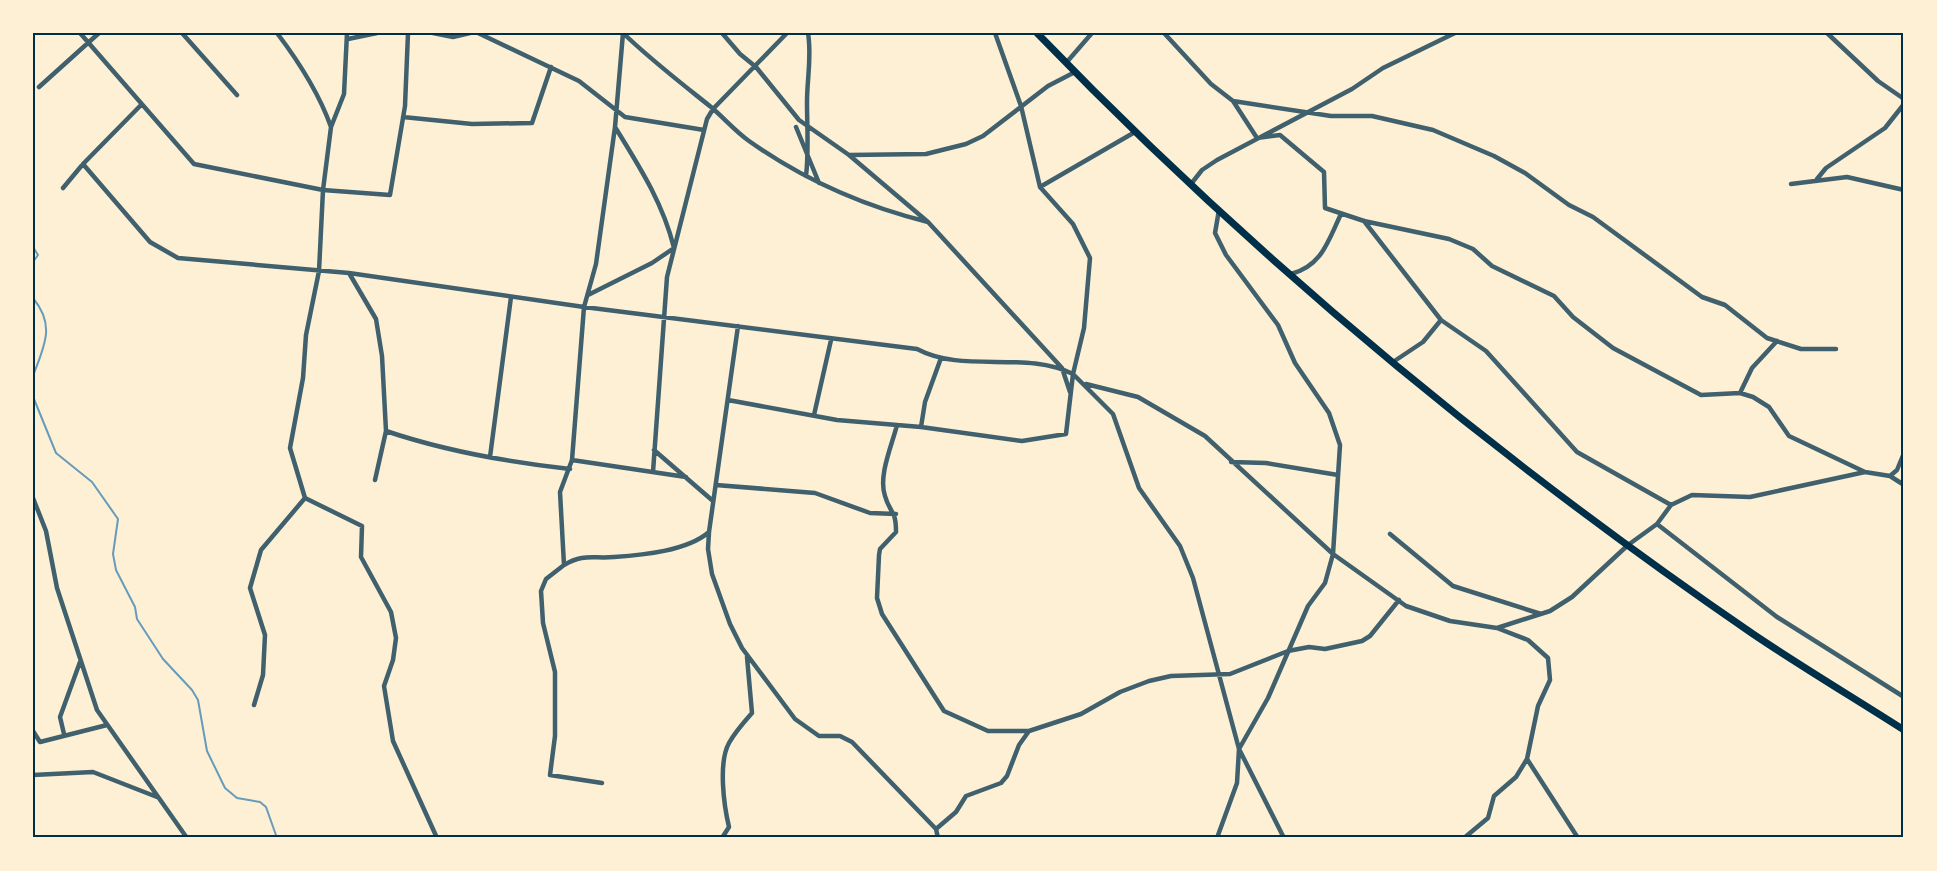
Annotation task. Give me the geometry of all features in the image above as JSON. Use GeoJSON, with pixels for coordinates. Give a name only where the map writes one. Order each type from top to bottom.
{"type":"FeatureCollection","features":[{"type":"Feature","properties":{"kind":"highway"},"geometry":{"type":"LineString","coordinates":[[1037,33],[1135,132],[1219,210],[1393,362],[1518,462],[1628,545],[1754,635],[1904,730]]}},
{"type":"Feature","properties":{"kind":"street"},"geometry":{"type":"LineString","coordinates":[[80,33],[194,164],[323,189],[390,195],[404,117],[408,33]]}},
{"type":"Feature","properties":{"kind":"street"},"geometry":{"type":"LineString","coordinates":[[39,87],[99,33]]}},
{"type":"Feature","properties":{"kind":"street"},"geometry":{"type":"LineString","coordinates":[[182,33],[237,95]]}},
{"type":"Feature","properties":{"kind":"street"},"geometry":{"type":"LineString","coordinates":[[278,33],[297,59],[331,127]]}},
{"type":"Feature","properties":{"kind":"street"},"geometry":{"type":"LineString","coordinates":[[347,33],[344,94],[331,127],[323,189],[319,271],[306,335],[303,378],[290,447],[305,498],[362,526],[361,557],[392,612],[396,638],[393,660],[384,686],[393,741],[437,838]]}},
{"type":"Feature","properties":{"kind":"street"},"geometry":{"type":"LineString","coordinates":[[348,39],[377,33]]}},
{"type":"Feature","properties":{"kind":"street"},"geometry":{"type":"LineString","coordinates":[[433,33],[453,37],[470,33]]}},
{"type":"Feature","properties":{"kind":"street"},"geometry":{"type":"LineString","coordinates":[[478,33],[579,81],[625,117],[704,130]]}},
{"type":"Feature","properties":{"kind":"street"},"geometry":{"type":"LineString","coordinates":[[623,33],[646,56],[748,140],[819,183],[880,210],[928,222]]}},
{"type":"Feature","properties":{"kind":"street"},"geometry":{"type":"LineString","coordinates":[[564,565],[560,492],[572,460],[584,307],[596,264],[615,127],[623,33]]}},
{"type":"Feature","properties":{"kind":"street"},"geometry":{"type":"LineString","coordinates":[[722,33],[740,54],[756,67],[799,120],[849,155],[928,222],[1062,369],[1071,396]]}},
{"type":"Feature","properties":{"kind":"street"},"geometry":{"type":"LineString","coordinates":[[653,472],[668,277],[704,130],[713,109],[787,33]]}},
{"type":"Feature","properties":{"kind":"street"},"geometry":{"type":"LineString","coordinates":[[807,176],[809,128],[807,102],[811,54],[808,33]]}},
{"type":"Feature","properties":{"kind":"street"},"geometry":{"type":"LineString","coordinates":[[728,400],[814,415],[1022,441],[1066,434],[1073,374],[1084,328],[1090,258],[1073,224],[1040,187],[1021,106],[995,33]]}},
{"type":"Feature","properties":{"kind":"street"},"geometry":{"type":"LineString","coordinates":[[1066,63],[1092,33]]}},
{"type":"Feature","properties":{"kind":"street"},"geometry":{"type":"LineString","coordinates":[[1164,33],[1211,84],[1233,101],[1257,138]]}},
{"type":"Feature","properties":{"kind":"street"},"geometry":{"type":"LineString","coordinates":[[1191,184],[1203,170],[1217,160],[1352,89],[1383,68],[1455,33]]}},
{"type":"Feature","properties":{"kind":"street"},"geometry":{"type":"LineString","coordinates":[[1827,33],[1878,81],[1904,99]]}},
{"type":"Feature","properties":{"kind":"street"},"geometry":{"type":"LineString","coordinates":[[404,117],[471,124],[532,123],[551,66]]}},
{"type":"Feature","properties":{"kind":"street"},"geometry":{"type":"LineString","coordinates":[[849,155],[926,153],[966,144],[983,135],[1048,86],[1075,72]]}},
{"type":"Feature","properties":{"kind":"street"},"geometry":{"type":"LineString","coordinates":[[1233,101],[1331,116],[1372,116],[1433,130],[1494,156],[1593,217],[1702,297],[1725,305],[1767,338],[1801,349],[1836,349]]}},
{"type":"Feature","properties":{"kind":"street"},"geometry":{"type":"LineString","coordinates":[[1817,179],[1826,168],[1885,128],[1904,104]]}},
{"type":"Feature","properties":{"kind":"street"},"geometry":{"type":"LineString","coordinates":[[63,189],[83,164],[141,105]]}},
{"type":"Feature","properties":{"kind":"street"},"geometry":{"type":"LineString","coordinates":[[615,127],[652,188],[667,221],[674,248]]}},
{"type":"Feature","properties":{"kind":"street"},"geometry":{"type":"LineString","coordinates":[[796,127],[819,183]]}},
{"type":"Feature","properties":{"kind":"street"},"geometry":{"type":"LineString","coordinates":[[1040,187],[1135,132]]}},
{"type":"Feature","properties":{"kind":"street"},"geometry":{"type":"LineString","coordinates":[[1257,138],[1280,135],[1307,155],[1324,172],[1325,208],[1364,221],[1449,239],[1473,249],[1492,266],[1554,296],[1573,317],[1613,348],[1701,395],[1740,393],[1753,397],[1769,407],[1789,436],[1823,454],[1846,460],[1865,472]]}},
{"type":"Feature","properties":{"kind":"street"},"geometry":{"type":"LineString","coordinates":[[83,164],[150,242],[178,258],[349,273],[584,307],[917,349],[941,358],[1062,369],[1073,374],[1086,384],[1113,414],[1139,488],[1180,546],[1193,578],[1239,749],[1284,838]]}},
{"type":"Feature","properties":{"kind":"street"},"geometry":{"type":"LineString","coordinates":[[1791,184],[1847,177],[1904,190]]}},
{"type":"Feature","properties":{"kind":"street"},"geometry":{"type":"LineString","coordinates":[[1217,838],[1237,783],[1239,749],[1268,698],[1308,606],[1325,583],[1333,554],[1340,446],[1329,413],[1295,363],[1278,325],[1226,255],[1215,233],[1219,210]]}},
{"type":"Feature","properties":{"kind":"street"},"geometry":{"type":"LineString","coordinates":[[1291,274],[1307,270],[1316,261],[1341,214]]}},
{"type":"Feature","properties":{"kind":"street"},"geometry":{"type":"LineString","coordinates":[[1364,221],[1441,320],[1486,351],[1577,452],[1671,505]]}},
{"type":"Feature","properties":{"kind":"street"},"geometry":{"type":"LineString","coordinates":[[588,295],[652,263],[674,248]]}},
{"type":"Feature","properties":{"kind":"street"},"geometry":{"type":"LineString","coordinates":[[349,273],[376,319],[382,356],[386,430],[375,480]]}},
{"type":"Feature","properties":{"kind":"street"},"geometry":{"type":"LineString","coordinates":[[490,458],[511,297]]}},
{"type":"Feature","properties":{"kind":"street"},"geometry":{"type":"LineString","coordinates":[[1393,362],[1423,342],[1441,320]]}},
{"type":"Feature","properties":{"kind":"street"},"geometry":{"type":"LineString","coordinates":[[738,326],[709,532],[708,549],[721,602],[747,655],[795,719],[819,736],[840,736],[852,741],[936,829],[938,838]]}},
{"type":"Feature","properties":{"kind":"street"},"geometry":{"type":"LineString","coordinates":[[814,415],[831,339]]}},
{"type":"Feature","properties":{"kind":"street"},"geometry":{"type":"LineString","coordinates":[[1740,393],[1752,368],[1777,341]]}},
{"type":"Feature","properties":{"kind":"street"},"geometry":{"type":"LineString","coordinates":[[921,427],[925,402],[941,358]]}},
{"type":"Feature","properties":{"kind":"street"},"geometry":{"type":"LineString","coordinates":[[1086,384],[1138,397],[1205,436],[1230,462],[1333,554],[1406,606],[1450,621],[1497,628],[1528,640],[1548,658],[1550,680],[1538,706],[1527,759],[1515,777],[1494,796],[1488,818],[1464,838]]}},
{"type":"Feature","properties":{"kind":"street"},"geometry":{"type":"LineString","coordinates":[[897,425],[885,474],[884,496],[896,514],[896,532],[880,549],[878,598],[882,614],[944,711],[988,731],[1029,731],[1081,714],[1120,692],[1149,681],[1171,676],[1230,674],[1288,651],[1309,647],[1325,649],[1362,641],[1370,636],[1399,600]]}},
{"type":"Feature","properties":{"kind":"street"},"geometry":{"type":"LineString","coordinates":[[386,430],[446,449],[490,458],[570,469]]}},
{"type":"Feature","properties":{"kind":"street"},"geometry":{"type":"LineString","coordinates":[[654,450],[713,501]]}},
{"type":"Feature","properties":{"kind":"street"},"geometry":{"type":"LineString","coordinates":[[1890,476],[1897,470],[1904,453]]}},
{"type":"Feature","properties":{"kind":"street"},"geometry":{"type":"LineString","coordinates":[[572,460],[686,477]]}},
{"type":"Feature","properties":{"kind":"street"},"geometry":{"type":"LineString","coordinates":[[1230,462],[1266,464],[1338,475]]}},
{"type":"Feature","properties":{"kind":"street"},"geometry":{"type":"LineString","coordinates":[[1497,628],[1541,614],[1572,597],[1628,545],[1657,524],[1671,505],[1692,495],[1750,497],[1865,472],[1890,476],[1904,485]]}},
{"type":"Feature","properties":{"kind":"street"},"geometry":{"type":"LineString","coordinates":[[716,485],[815,493],[870,513],[896,514]]}},
{"type":"Feature","properties":{"kind":"street"},"geometry":{"type":"LineString","coordinates":[[33,498],[46,531],[57,588],[97,710],[187,838]]}},
{"type":"Feature","properties":{"kind":"street"},"geometry":{"type":"LineString","coordinates":[[254,705],[263,675],[265,635],[250,588],[261,550],[305,498]]}},
{"type":"Feature","properties":{"kind":"street"},"geometry":{"type":"LineString","coordinates":[[1657,524],[1777,617],[1904,697]]}},
{"type":"Feature","properties":{"kind":"street"},"geometry":{"type":"LineString","coordinates":[[602,783],[550,775],[555,736],[555,672],[543,622],[541,591],[546,579],[575,558],[585,556],[612,558],[681,546],[700,539],[709,532]]}},
{"type":"Feature","properties":{"kind":"street"},"geometry":{"type":"LineString","coordinates":[[1390,534],[1453,586],[1541,614]]}},
{"type":"Feature","properties":{"kind":"street"},"geometry":{"type":"LineString","coordinates":[[722,838],[729,827],[723,801],[725,755],[728,744],[752,713],[747,655]]}},
{"type":"Feature","properties":{"kind":"street"},"geometry":{"type":"LineString","coordinates":[[64,734],[60,717],[81,661]]}},
{"type":"Feature","properties":{"kind":"street"},"geometry":{"type":"LineString","coordinates":[[33,731],[40,742],[107,724]]}},
{"type":"Feature","properties":{"kind":"street"},"geometry":{"type":"LineString","coordinates":[[936,829],[956,812],[966,796],[1001,783],[1007,776],[1019,745],[1029,731]]}},
{"type":"Feature","properties":{"kind":"street"},"geometry":{"type":"LineString","coordinates":[[1527,759],[1578,838]]}},
{"type":"Feature","properties":{"kind":"street"},"geometry":{"type":"LineString","coordinates":[[33,776],[93,772],[157,797]]}},
{"type":"Feature","properties":{"kind":"waterway"},"geometry":{"type":"LineString","coordinates":[[33,247],[38,255],[33,262]]}},
{"type":"Feature","properties":{"kind":"waterway"},"geometry":{"type":"LineString","coordinates":[[33,298],[40,308],[46,327],[44,346],[33,376]]}},
{"type":"Feature","properties":{"kind":"waterway"},"geometry":{"type":"LineString","coordinates":[[33,391],[34,399],[56,453],[92,482],[118,519],[113,554],[116,570],[135,607],[137,619],[163,659],[192,690],[198,700],[207,751],[225,788],[237,798],[260,802],[266,807],[277,838]]}}]}
